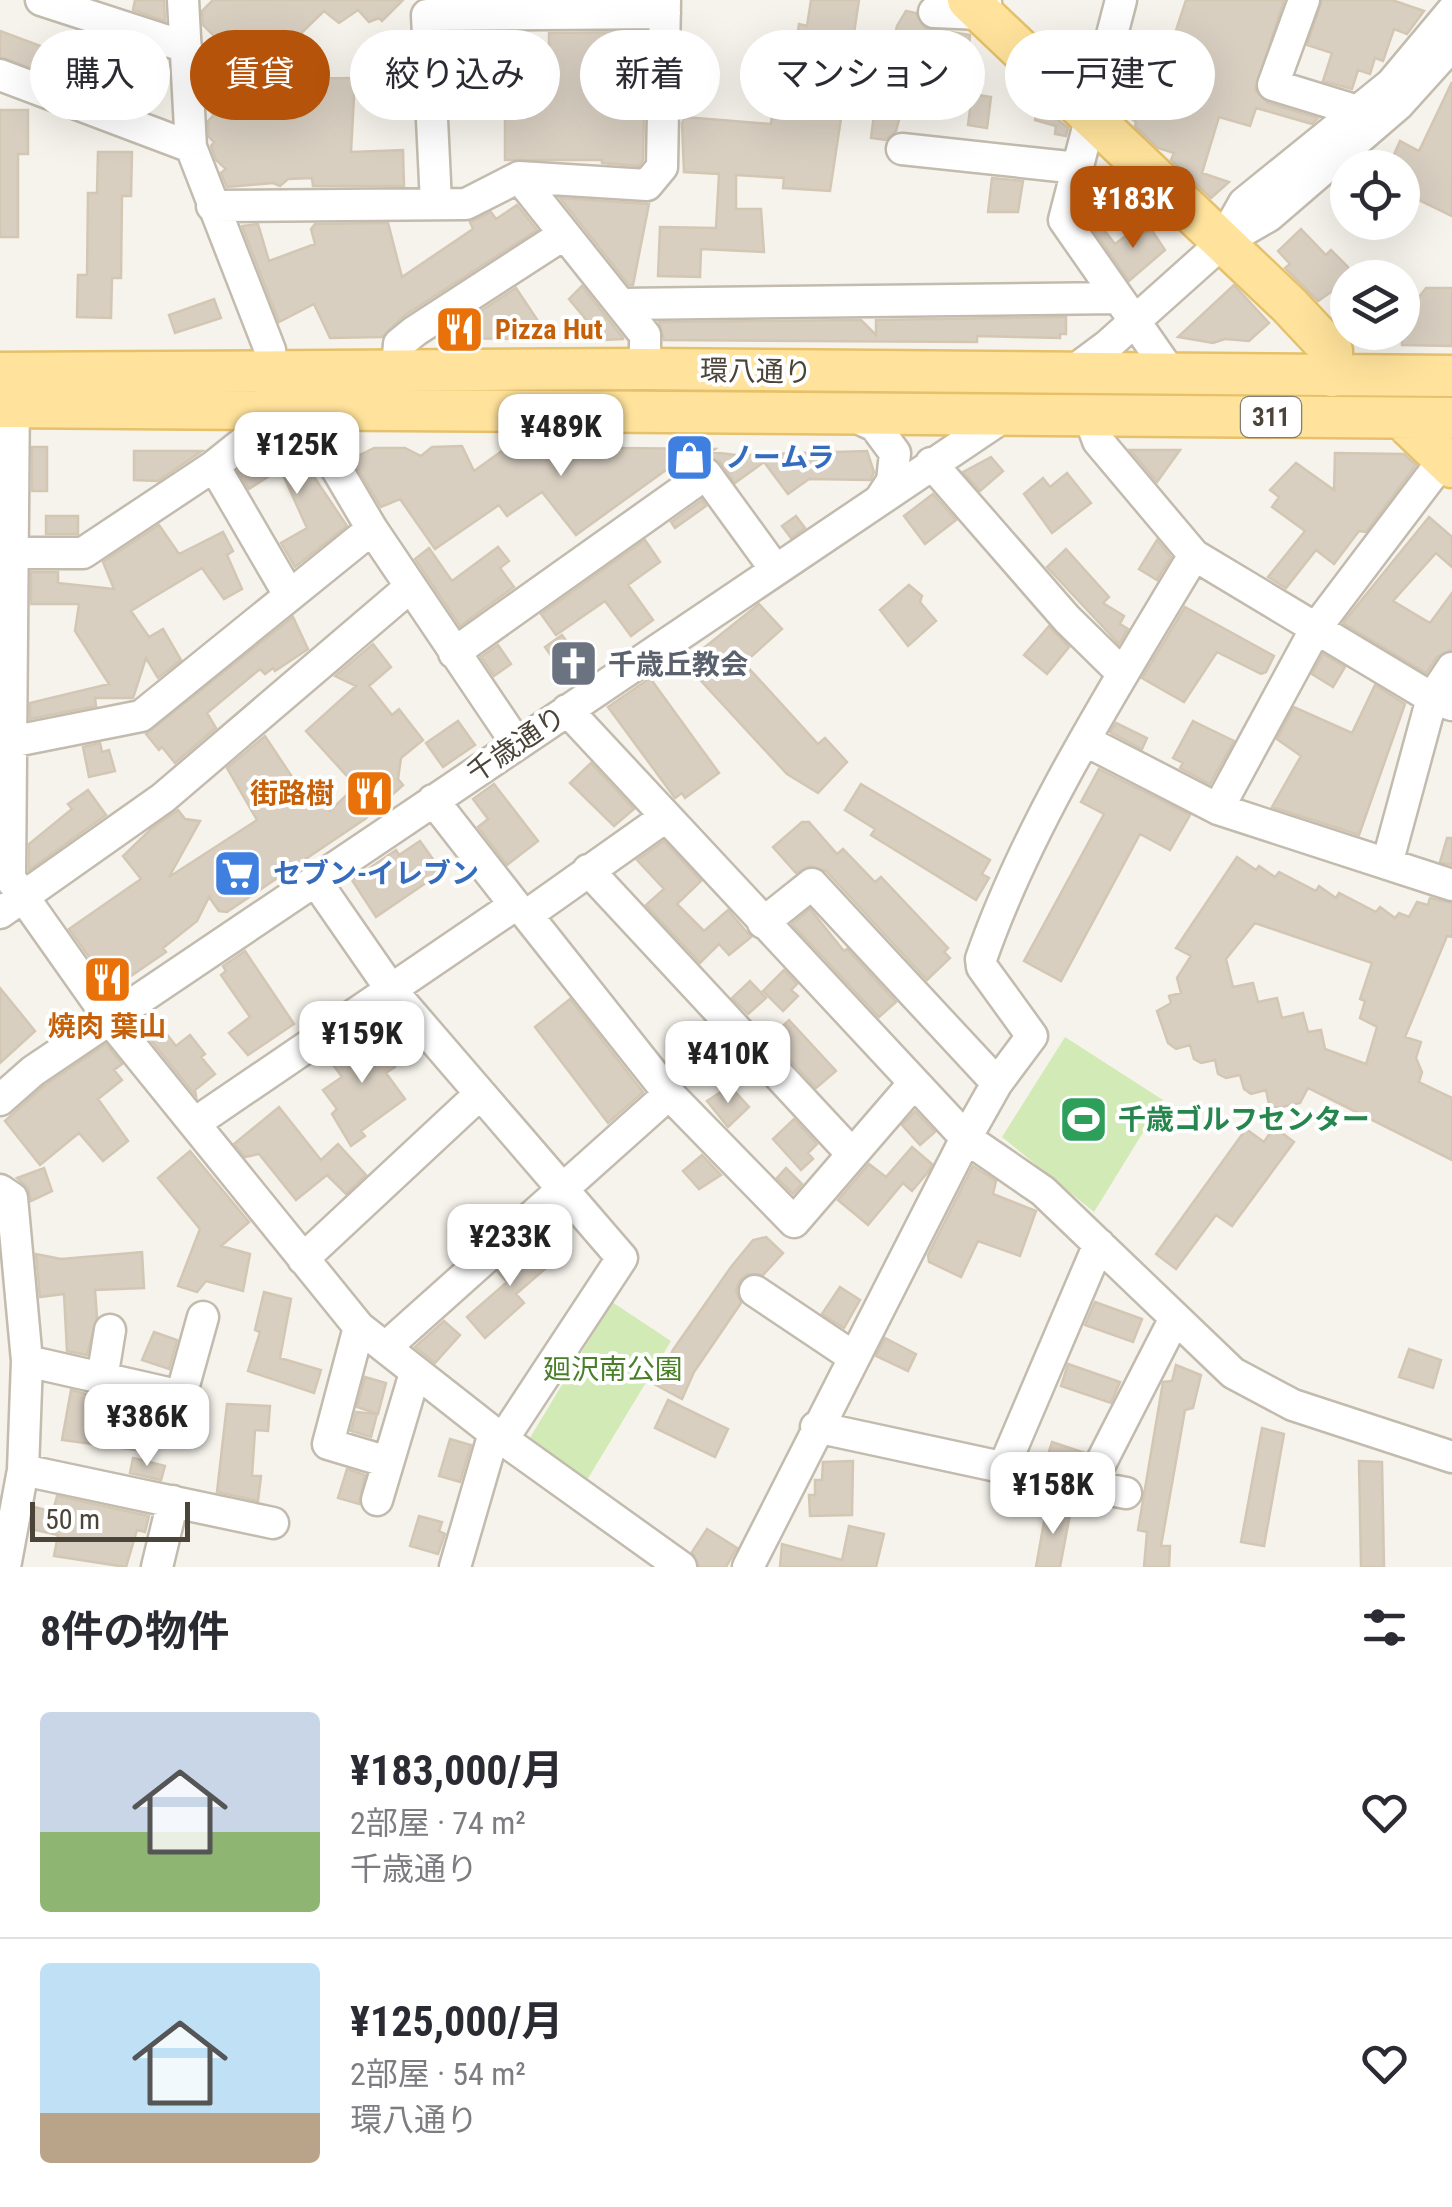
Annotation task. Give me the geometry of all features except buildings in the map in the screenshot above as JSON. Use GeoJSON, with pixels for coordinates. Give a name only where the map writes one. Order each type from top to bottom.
{"type":"FeatureCollection","features":[{"type":"Feature","properties":{"kind":"main road"},"geometry":{"type":"LineString","coordinates":[[968,7],[1005,40]]}},
{"type":"Feature","properties":{"kind":"main road"},"geometry":{"type":"LineString","coordinates":[[1095,120],[1332,351],[1332,376]]}},
{"type":"Feature","properties":{"kind":"main road","name":"環八通り"},"geometry":{"type":"LineString","coordinates":[[7,390],[266,392],[396,370],[1452,376]]}},
{"type":"Feature","properties":{"kind":"main road","name":"環八通り"},"geometry":{"type":"LineString","coordinates":[[266,392],[319,409],[1452,418]]}},
{"type":"Feature","properties":{"kind":"main road"},"geometry":{"type":"LineString","coordinates":[[1402,418],[1448,463]]}},
{"type":"Feature","properties":{"kind":"street"},"geometry":{"type":"LineString","coordinates":[[40,0],[186,47]]}},
{"type":"Feature","properties":{"kind":"street"},"geometry":{"type":"LineString","coordinates":[[13,554],[83,552],[214,466],[259,430],[270,350],[191,147],[183,0]]}},
{"type":"Feature","properties":{"kind":"street"},"geometry":{"type":"LineString","coordinates":[[1113,30],[1121,0]]}},
{"type":"Feature","properties":{"kind":"street"},"geometry":{"type":"LineString","coordinates":[[1304,0],[1273,85],[1358,111]]}},
{"type":"Feature","properties":{"kind":"street"},"geometry":{"type":"LineString","coordinates":[[212,206],[466,204],[519,178],[647,185],[662,168],[665,7],[427,15],[436,203]]}},
{"type":"Feature","properties":{"kind":"street","name":"千歳通り"},"geometry":{"type":"LineString","coordinates":[[1222,243],[1244,203],[1390,84],[1452,11]]}},
{"type":"Feature","properties":{"kind":"street","name":"千歳通り"},"geometry":{"type":"LineString","coordinates":[[0,1100],[33,1071],[931,462],[1069,374],[1125,309],[1268,216],[1398,106],[1452,46]]}},
{"type":"Feature","properties":{"kind":"street"},"geometry":{"type":"LineString","coordinates":[[0,74],[191,147]]}},
{"type":"Feature","properties":{"kind":"street"},"geometry":{"type":"LineString","coordinates":[[1090,120],[1064,220],[1172,376]]}},
{"type":"Feature","properties":{"kind":"street"},"geometry":{"type":"LineString","coordinates":[[902,150],[1078,168]]}},
{"type":"Feature","properties":{"kind":"street"},"geometry":{"type":"LineString","coordinates":[[519,178],[645,334],[645,370]]}},
{"type":"Feature","properties":{"kind":"street"},"geometry":{"type":"LineString","coordinates":[[396,370],[399,344],[414,331],[563,235]]}},
{"type":"Feature","properties":{"kind":"street"},"geometry":{"type":"LineString","coordinates":[[622,304],[1125,309]]}},
{"type":"Feature","properties":{"kind":"street"},"geometry":{"type":"LineString","coordinates":[[0,913],[12,884],[6,744],[6,611],[13,554],[7,390]]}},
{"type":"Feature","properties":{"kind":"street"},"geometry":{"type":"LineString","coordinates":[[319,409],[319,439],[372,529],[517,744]]}},
{"type":"Feature","properties":{"kind":"street"},"geometry":{"type":"LineString","coordinates":[[845,413],[876,426],[896,453],[892,481],[882,498]]}},
{"type":"Feature","properties":{"kind":"street"},"geometry":{"type":"LineString","coordinates":[[1089,416],[1098,441],[1194,556],[1442,701]]}},
{"type":"Feature","properties":{"kind":"street"},"geometry":{"type":"LineString","coordinates":[[931,462],[1067,619],[1123,674]]}},
{"type":"Feature","properties":{"kind":"street"},"geometry":{"type":"LineString","coordinates":[[1218,810],[1316,628],[1448,463]]}},
{"type":"Feature","properties":{"kind":"street"},"geometry":{"type":"LineString","coordinates":[[214,466],[288,593]]}},
{"type":"Feature","properties":{"kind":"street"},"geometry":{"type":"LineString","coordinates":[[454,653],[706,474],[775,569]]}},
{"type":"Feature","properties":{"kind":"street"},"geometry":{"type":"LineString","coordinates":[[6,744],[141,716],[288,593],[372,529]]}},
{"type":"Feature","properties":{"kind":"street"},"geometry":{"type":"LineString","coordinates":[[748,1567],[966,1138],[997,1083],[1032,1036],[982,967],[981,959],[1000,907],[1086,741],[1194,556]]}},
{"type":"Feature","properties":{"kind":"street"},"geometry":{"type":"LineString","coordinates":[[12,884],[163,798],[409,588]]}},
{"type":"Feature","properties":{"kind":"street"},"geometry":{"type":"LineString","coordinates":[[1387,864],[1452,668]]}},
{"type":"Feature","properties":{"kind":"street"},"geometry":{"type":"LineString","coordinates":[[568,710],[664,818],[966,1138],[1043,1191],[1233,1373],[1292,1405],[1452,1457]]}},
{"type":"Feature","properties":{"kind":"street"},"geometry":{"type":"LineString","coordinates":[[1086,741],[1218,810],[1452,885]]}},
{"type":"Feature","properties":{"kind":"street"},"geometry":{"type":"LineString","coordinates":[[195,1123],[515,905],[434,800]]}},
{"type":"Feature","properties":{"kind":"street"},"geometry":{"type":"LineString","coordinates":[[664,818],[527,915],[669,1094],[794,1222],[914,1083]]}},
{"type":"Feature","properties":{"kind":"street"},"geometry":{"type":"LineString","coordinates":[[588,870],[852,1154]]}},
{"type":"Feature","properties":{"kind":"street"},"geometry":{"type":"LineString","coordinates":[[315,880],[392,991],[622,1258],[498,1436],[455,1567]]}},
{"type":"Feature","properties":{"kind":"street"},"geometry":{"type":"LineString","coordinates":[[12,884],[111,1021],[359,1327],[498,1436],[681,1567]]}},
{"type":"Feature","properties":{"kind":"street"},"geometry":{"type":"LineString","coordinates":[[763,924],[812,884],[997,1083]]}},
{"type":"Feature","properties":{"kind":"street"},"geometry":{"type":"LineString","coordinates":[[303,1259],[480,1094]]}},
{"type":"Feature","properties":{"kind":"street"},"geometry":{"type":"LineString","coordinates":[[386,1347],[669,1094]]}},
{"type":"Feature","properties":{"kind":"street"},"geometry":{"type":"LineString","coordinates":[[0,1190],[12,1198],[27,1361],[23,1470],[5,1567]]}},
{"type":"Feature","properties":{"kind":"street"},"geometry":{"type":"LineString","coordinates":[[1003,1469],[1098,1244]]}},
{"type":"Feature","properties":{"kind":"street"},"geometry":{"type":"LineString","coordinates":[[756,1290],[852,1356]]}},
{"type":"Feature","properties":{"kind":"street"},"geometry":{"type":"LineString","coordinates":[[27,1361],[181,1396],[203,1317]]}},
{"type":"Feature","properties":{"kind":"street"},"geometry":{"type":"LineString","coordinates":[[1089,1486],[1175,1318]]}},
{"type":"Feature","properties":{"kind":"street"},"geometry":{"type":"LineString","coordinates":[[359,1327],[328,1444],[388,1462]]}},
{"type":"Feature","properties":{"kind":"street"},"geometry":{"type":"LineString","coordinates":[[102,1379],[110,1330]]}},
{"type":"Feature","properties":{"kind":"street"},"geometry":{"type":"LineString","coordinates":[[377,1500],[415,1373]]}},
{"type":"Feature","properties":{"kind":"street"},"geometry":{"type":"LineString","coordinates":[[816,1427],[1126,1493]]}},
{"type":"Feature","properties":{"kind":"street"},"geometry":{"type":"LineString","coordinates":[[23,1470],[272,1523]]}},
{"type":"Feature","properties":{"kind":"street"},"geometry":{"type":"LineString","coordinates":[[157,1567],[173,1501]]}},
{"type":"Feature","properties":{"kind":"green space"},"geometry":{"type":"Polygon","coordinates":[[[356,387],[974,391],[975,394],[356,395],[356,387]]]}},
{"type":"Feature","properties":{"kind":"green space"},"geometry":{"type":"Polygon","coordinates":[[[1093,391],[1452,392],[1452,401],[1090,396],[1093,391]]]}},
{"type":"Feature","properties":{"kind":"green space","name":"千歳ゴルフセンター"},"geometry":{"type":"Polygon","coordinates":[[[1065,1037],[1163,1100],[1094,1212],[1002,1137],[1065,1037]]]}},
{"type":"Feature","properties":{"kind":"green space","name":"廻沢南公園"},"geometry":{"type":"Polygon","coordinates":[[[612,1302],[671,1341],[581,1490],[525,1446],[612,1302]]]}},
{"type":"Feature","properties":{"kind":"place","name":"Pizza Hut"},"geometry":{"type":"Point","coordinates":[460,329]}},
{"type":"Feature","properties":{"kind":"place","name":"ノームラ"},"geometry":{"type":"Point","coordinates":[690,457]}},
{"type":"Feature","properties":{"kind":"place","name":"千歳丘教会"},"geometry":{"type":"Point","coordinates":[573,664]}},
{"type":"Feature","properties":{"kind":"place","name":"街路樹"},"geometry":{"type":"Point","coordinates":[369,793]}},
{"type":"Feature","properties":{"kind":"place","name":"セブン-イレブン"},"geometry":{"type":"Point","coordinates":[238,873]}},
{"type":"Feature","properties":{"kind":"place","name":"焼肉 葉山"},"geometry":{"type":"Point","coordinates":[107,979]}},
{"type":"Feature","properties":{"kind":"place","name":"千歳ゴルフセンター"},"geometry":{"type":"Point","coordinates":[1083,1119]}}]}
